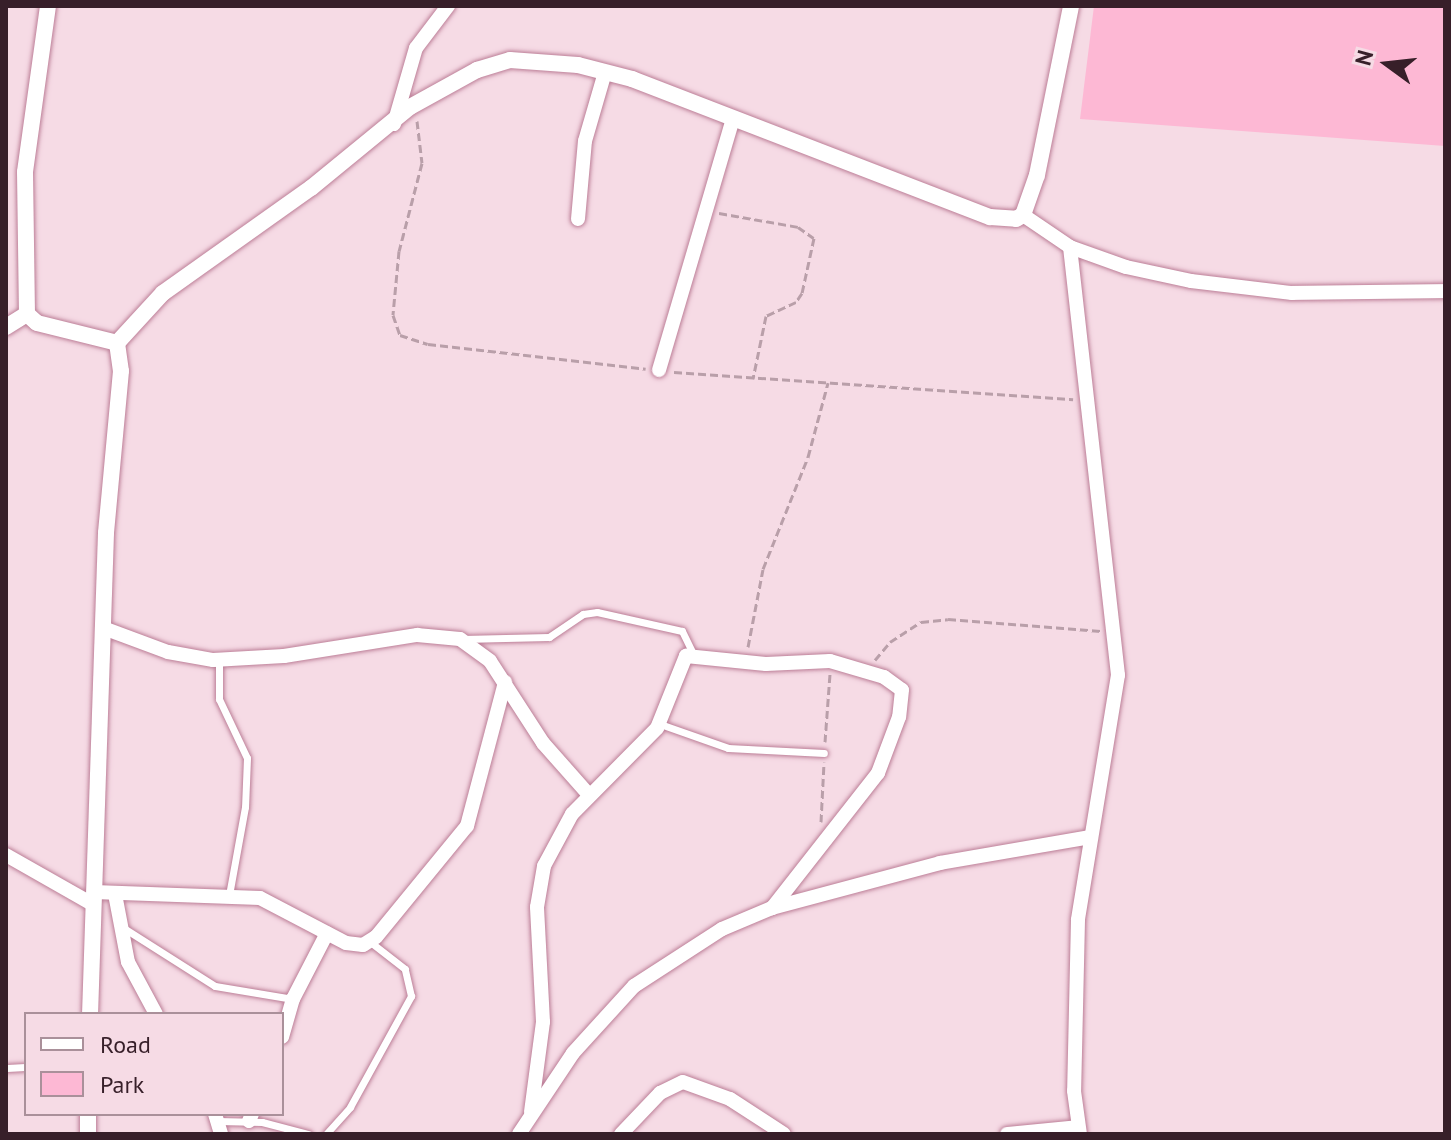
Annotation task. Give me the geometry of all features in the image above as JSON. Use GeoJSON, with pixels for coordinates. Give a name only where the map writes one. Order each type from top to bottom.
{"type":"FeatureCollection","features":[{"type":"Feature","properties":{"kind":"street"},"geometry":{"type":"LineString","coordinates":[[48,6],[25,172],[27,314],[37,323],[117,343]]}},
{"type":"Feature","properties":{"kind":"street"},"geometry":{"type":"LineString","coordinates":[[394,124],[416,48],[448,6]]}},
{"type":"Feature","properties":{"kind":"street"},"geometry":{"type":"LineString","coordinates":[[1023,215],[1045,141],[1071,6]]}},
{"type":"Feature","properties":{"kind":"street"},"geometry":{"type":"LineString","coordinates":[[90,1012],[106,629],[106,533],[121,390],[117,343],[163,293],[394,124],[410,107],[477,70],[510,60],[605,72],[990,217],[1006,220],[1023,215]]}},
{"type":"Feature","properties":{"kind":"street"},"geometry":{"type":"LineString","coordinates":[[578,219],[585,141],[605,72]]}},
{"type":"Feature","properties":{"kind":"street"},"geometry":{"type":"LineString","coordinates":[[659,370],[703,210],[733,118]]}},
{"type":"Feature","properties":{"kind":"street"},"geometry":{"type":"LineString","coordinates":[[1023,215],[1070,247],[1126,267],[1191,281],[1292,293],[1445,291]]}},
{"type":"Feature","properties":{"kind":"street"},"geometry":{"type":"LineString","coordinates":[[1007,1134],[1079,1131],[1073,984],[1091,837],[1118,675],[1116,633],[1070,247]]}},
{"type":"Feature","properties":{"kind":"street"},"geometry":{"type":"LineString","coordinates":[[6,327],[27,314]]}},
{"type":"Feature","properties":{"kind":"street"},"geometry":{"type":"LineString","coordinates":[[106,629],[168,652],[219,660],[284,656],[417,635],[460,639],[490,661],[543,743],[589,795]]}},
{"type":"Feature","properties":{"kind":"street"},"geometry":{"type":"LineString","coordinates":[[531,1112],[543,1022],[540,887],[554,842],[589,795],[642,747],[660,724],[683,659],[693,654],[745,662],[830,661],[866,670],[902,690],[890,741],[858,804],[772,908]]}},
{"type":"Feature","properties":{"kind":"street"},"geometry":{"type":"LineString","coordinates":[[6,855],[94,898],[115,894],[176,899],[229,895],[260,898],[346,943],[369,941],[467,826],[505,682]]}},
{"type":"Feature","properties":{"kind":"street"},"geometry":{"type":"LineString","coordinates":[[519,1134],[531,1112],[595,1025],[634,986],[722,929],[772,908],[940,863],[1091,837]]}},
{"type":"Feature","properties":{"kind":"street"},"geometry":{"type":"LineString","coordinates":[[115,894],[118,925],[128,962],[155,1012]]}},
{"type":"Feature","properties":{"kind":"street"},"geometry":{"type":"LineString","coordinates":[[284,1030],[293,999],[327,933]]}},
{"type":"Feature","properties":{"kind":"street"},"geometry":{"type":"LineString","coordinates":[[621,1134],[660,1093],[683,1082],[730,1099],[784,1134]]}},
{"type":"Feature","properties":{"kind":"lane"},"geometry":{"type":"LineString","coordinates":[[460,639],[549,637],[583,614],[597,612],[682,631],[693,654]]}},
{"type":"Feature","properties":{"kind":"lane"},"geometry":{"type":"LineString","coordinates":[[219,660],[219,699],[247,758],[245,807],[229,895]]}},
{"type":"Feature","properties":{"kind":"lane"},"geometry":{"type":"LineString","coordinates":[[660,724],[728,748],[824,753]]}},
{"type":"Feature","properties":{"kind":"lane"},"geometry":{"type":"LineString","coordinates":[[118,925],[215,986],[293,999]]}},
{"type":"Feature","properties":{"kind":"lane"},"geometry":{"type":"LineString","coordinates":[[326,1134],[350,1107],[411,996],[405,969],[369,941]]}},
{"type":"Feature","properties":{"kind":"lane"},"geometry":{"type":"LineString","coordinates":[[218,1123],[251,1117],[308,1134]]}},
{"type":"Feature","properties":{"kind":"path"},"geometry":{"type":"LineString","coordinates":[[703,210],[798,227],[814,238],[802,293],[796,302],[766,316],[753,379]]}},
{"type":"Feature","properties":{"kind":"path"},"geometry":{"type":"LineString","coordinates":[[745,662],[763,569],[808,457],[828,383]]}},
{"type":"Feature","properties":{"kind":"path"},"geometry":{"type":"LineString","coordinates":[[866,670],[890,642],[921,622],[983,618],[1116,633]]}},
{"type":"Feature","properties":{"kind":"green space"},"geometry":{"type":"Polygon","coordinates":[[[1094,6],[1445,6],[1445,146],[1080,119],[1094,6]]]}}]}
